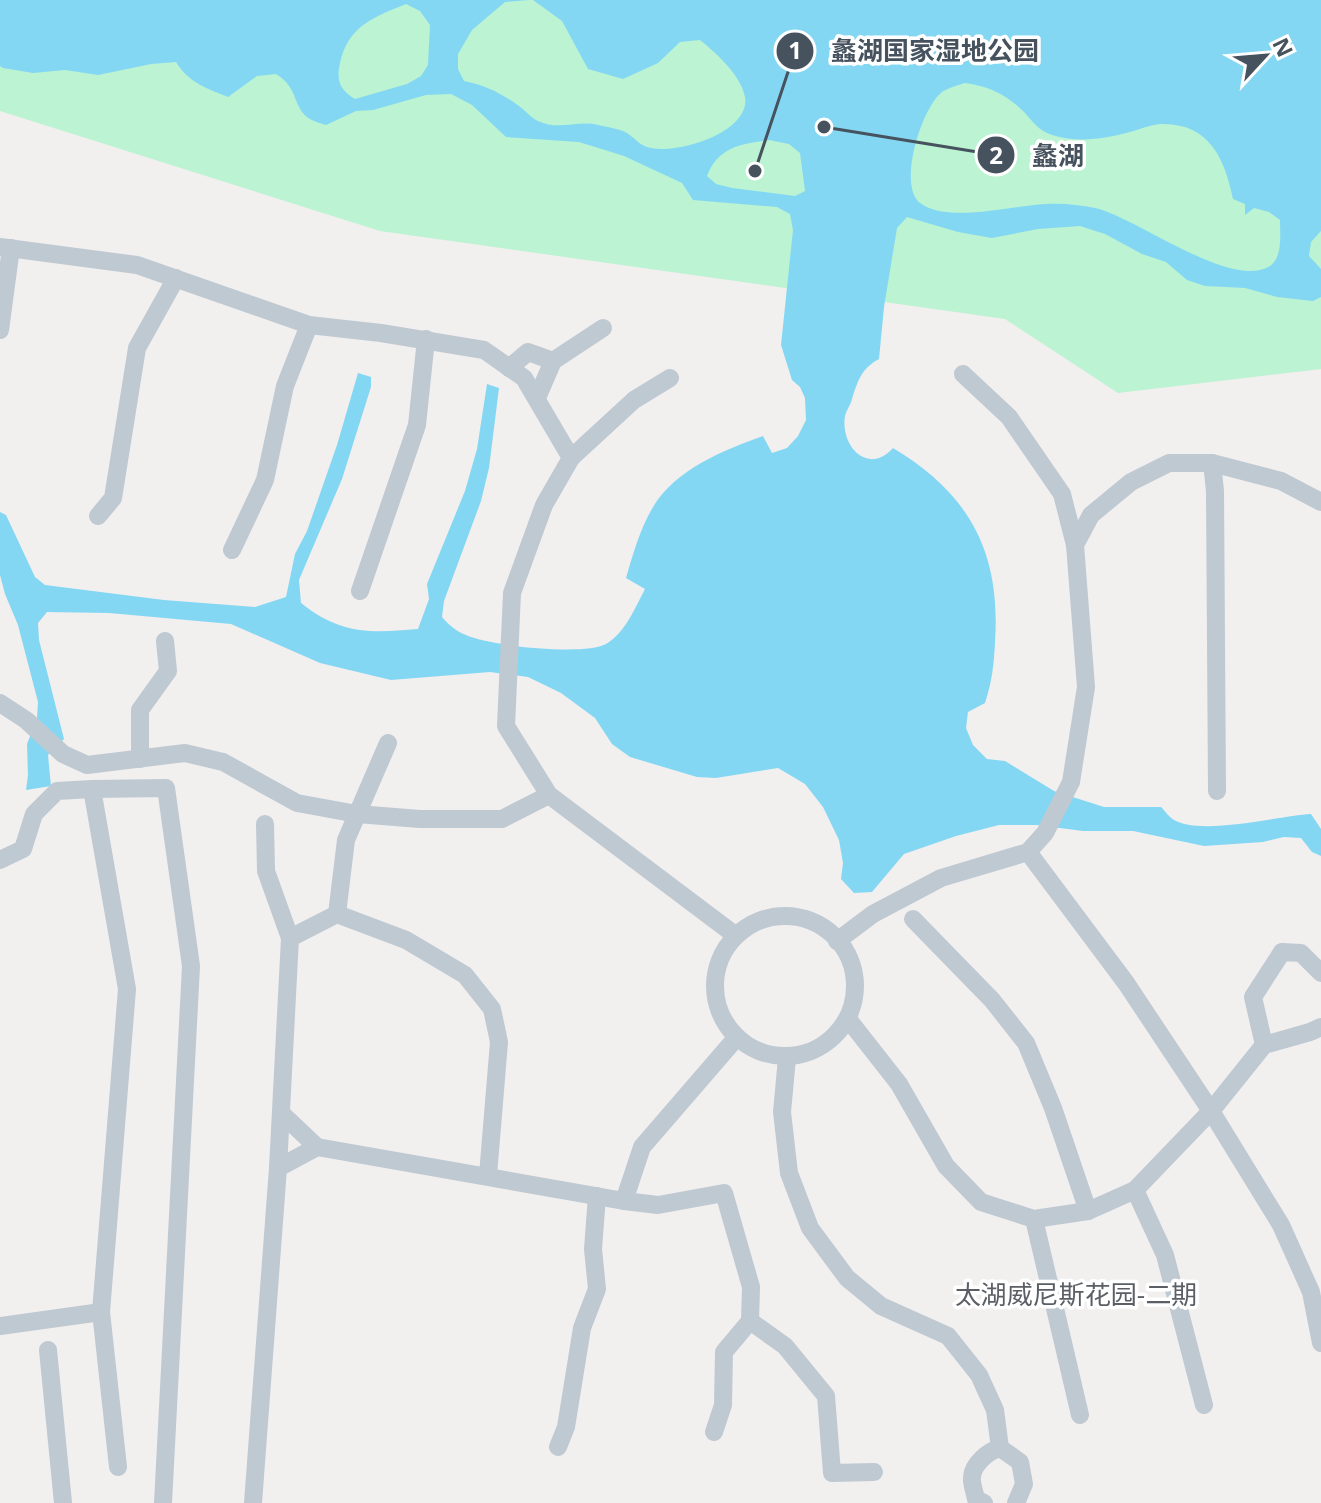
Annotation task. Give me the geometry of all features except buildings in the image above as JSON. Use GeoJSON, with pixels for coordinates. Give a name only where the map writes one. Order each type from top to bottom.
{"type":"FeatureCollection","features":[{"type":"Feature","properties":{"kind":"street"},"geometry":{"type":"LineString","coordinates":[[0,330],[6,248],[137,265],[309,325],[426,339],[484,350],[524,378],[571,458]]}},
{"type":"Feature","properties":{"kind":"street"},"geometry":{"type":"LineString","coordinates":[[98,516],[113,498],[137,348],[176,278]]}},
{"type":"Feature","properties":{"kind":"street"},"geometry":{"type":"LineString","coordinates":[[232,550],[265,480],[285,386],[309,325]]}},
{"type":"Feature","properties":{"kind":"street"},"geometry":{"type":"LineString","coordinates":[[537,398],[553,361],[603,328]]}},
{"type":"Feature","properties":{"kind":"street"},"geometry":{"type":"LineString","coordinates":[[360,591],[417,425],[426,339]]}},
{"type":"Feature","properties":{"kind":"street"},"geometry":{"type":"LineString","coordinates":[[509,368],[528,352],[553,361]]}},
{"type":"Feature","properties":{"kind":"street"},"geometry":{"type":"LineString","coordinates":[[837,941],[873,914],[941,878],[1028,852],[1045,833],[1071,782],[1086,687],[1075,545],[1062,494],[1009,417],[963,374]]}},
{"type":"Feature","properties":{"kind":"street"},"geometry":{"type":"LineString","coordinates":[[670,378],[634,400],[571,458],[544,505],[512,593],[506,726],[549,795],[735,935]]}},
{"type":"Feature","properties":{"kind":"street"},"geometry":{"type":"LineString","coordinates":[[1075,545],[1091,515],[1131,482],[1169,463],[1212,463],[1281,481],[1321,502]]}},
{"type":"Feature","properties":{"kind":"street"},"geometry":{"type":"LineString","coordinates":[[1212,463],[1215,491],[1217,791]]}},
{"type":"Feature","properties":{"kind":"street"},"geometry":{"type":"LineString","coordinates":[[140,759],[140,710],[168,671],[165,641]]}},
{"type":"Feature","properties":{"kind":"street"},"geometry":{"type":"LineString","coordinates":[[0,703],[26,720],[63,754],[87,765],[185,753],[223,762],[297,803],[357,814],[420,819],[502,819],[549,795]]}},
{"type":"Feature","properties":{"kind":"street"},"geometry":{"type":"LineString","coordinates":[[337,914],[346,840],[388,743]]}},
{"type":"Feature","properties":{"kind":"street"},"geometry":{"type":"LineString","coordinates":[[0,860],[23,849],[34,814],[57,791],[166,788],[191,966],[163,1503]]}},
{"type":"Feature","properties":{"kind":"street"},"geometry":{"type":"LineString","coordinates":[[92,789],[127,989],[101,1312],[118,1467]]}},
{"type":"Feature","properties":{"kind":"street"},"geometry":{"type":"LineString","coordinates":[[253,1503],[278,1168],[290,938],[266,871],[265,824]]}},
{"type":"Feature","properties":{"kind":"street"},"geometry":{"type":"LineString","coordinates":[[1028,852],[1126,983],[1211,1111],[1281,1225],[1311,1292],[1321,1343]]}},
{"type":"Feature","properties":{"kind":"street"},"geometry":{"type":"LineString","coordinates":[[290,938],[337,914],[406,940],[465,975],[492,1009],[499,1042],[488,1175]]}},
{"type":"Feature","properties":{"kind":"street"},"geometry":{"type":"LineString","coordinates":[[796,916],[827,929],[837,941],[848,954],[856,987],[848,1019],[826,1044],[787,1058],[764,1053],[737,1037],[720,1014],[714,987],[719,959],[735,935],[764,918],[796,916]]}},
{"type":"Feature","properties":{"kind":"street"},"geometry":{"type":"LineString","coordinates":[[913,919],[992,1000],[1026,1043],[1053,1108],[1088,1211]]}},
{"type":"Feature","properties":{"kind":"street"},"geometry":{"type":"LineString","coordinates":[[1264,1045],[1253,997],[1282,952],[1301,953],[1321,973]]}},
{"type":"Feature","properties":{"kind":"street"},"geometry":{"type":"LineString","coordinates":[[848,1019],[899,1084],[946,1166],[981,1202],[1034,1219],[1088,1211],[1135,1190],[1211,1111],[1264,1045],[1321,1027]]}},
{"type":"Feature","properties":{"kind":"street"},"geometry":{"type":"LineString","coordinates":[[624,1201],[642,1147],[737,1037]]}},
{"type":"Feature","properties":{"kind":"street"},"geometry":{"type":"LineString","coordinates":[[787,1058],[782,1112],[789,1173],[810,1228],[847,1278],[881,1306],[948,1336],[979,1375],[995,1410],[1000,1448],[1020,1462],[1024,1484],[1016,1503]]}},
{"type":"Feature","properties":{"kind":"street"},"geometry":{"type":"LineString","coordinates":[[281,1113],[317,1147],[437,1169],[658,1205],[724,1193],[751,1287],[750,1321],[724,1352],[723,1405],[714,1432]]}},
{"type":"Feature","properties":{"kind":"street"},"geometry":{"type":"LineString","coordinates":[[278,1168],[317,1147]]}},
{"type":"Feature","properties":{"kind":"street"},"geometry":{"type":"LineString","coordinates":[[1135,1190],[1165,1255],[1204,1405]]}},
{"type":"Feature","properties":{"kind":"street"},"geometry":{"type":"LineString","coordinates":[[558,1447],[566,1427],[582,1328],[597,1289],[593,1249],[597,1196]]}},
{"type":"Feature","properties":{"kind":"street"},"geometry":{"type":"LineString","coordinates":[[1034,1219],[1080,1415]]}},
{"type":"Feature","properties":{"kind":"street"},"geometry":{"type":"LineString","coordinates":[[0,1326],[101,1312]]}},
{"type":"Feature","properties":{"kind":"street"},"geometry":{"type":"LineString","coordinates":[[750,1321],[785,1346],[826,1396],[832,1473],[874,1472]]}},
{"type":"Feature","properties":{"kind":"street"},"geometry":{"type":"LineString","coordinates":[[48,1350],[63,1503]]}},
{"type":"Feature","properties":{"kind":"street"},"geometry":{"type":"LineString","coordinates":[[984,1503],[976,1499],[972,1477],[978,1464],[991,1451],[1000,1448]]}},
{"type":"Feature","properties":{"kind":"green space"},"geometry":{"type":"Polygon","coordinates":[[[0,0],[1321,0],[1321,369],[1118,393],[1005,319],[380,231],[0,111],[0,0]]]}},
{"type":"Feature","properties":{"kind":"water"},"geometry":{"type":"Polygon","coordinates":[[[0,0],[529,0],[505,2],[472,30],[458,54],[458,69],[464,81],[499,93],[535,120],[546,124],[609,127],[627,133],[644,146],[659,149],[691,145],[708,139],[736,121],[744,110],[745,97],[739,81],[727,65],[700,40],[680,42],[658,63],[623,79],[588,69],[562,21],[533,0],[1321,0],[1321,231],[1311,242],[1309,256],[1321,269],[1321,297],[1313,301],[1277,297],[1245,288],[1205,286],[1187,280],[1166,262],[1080,226],[1038,229],[992,238],[907,217],[897,228],[879,359],[868,366],[859,380],[846,414],[845,427],[851,447],[858,454],[874,459],[884,456],[893,448],[942,485],[961,506],[986,554],[995,610],[992,673],[985,703],[968,712],[966,728],[973,745],[987,759],[1005,761],[1054,791],[1104,807],[1161,807],[1174,820],[1187,824],[1221,826],[1311,814],[1321,829],[1321,856],[1312,852],[1301,838],[1204,846],[1133,831],[999,825],[904,854],[872,892],[854,893],[841,879],[843,863],[839,840],[823,807],[805,784],[778,768],[716,778],[697,777],[630,757],[612,744],[595,718],[561,693],[528,677],[490,672],[391,680],[320,663],[231,624],[109,613],[47,612],[38,623],[39,640],[64,739],[48,755],[51,786],[26,790],[27,744],[37,718],[38,702],[18,625],[0,575],[0,512],[6,515],[35,577],[45,585],[164,600],[255,607],[286,597],[295,554],[307,531],[337,445],[358,373],[371,377],[371,387],[342,479],[299,580],[301,603],[330,621],[357,630],[418,629],[429,599],[427,584],[465,491],[477,449],[487,384],[499,388],[489,468],[481,501],[444,601],[442,617],[462,633],[495,643],[537,648],[595,648],[606,644],[619,633],[645,589],[626,578],[644,524],[653,507],[674,482],[702,462],[763,436],[772,453],[787,448],[806,420],[805,398],[792,380],[781,345],[793,230],[790,214],[777,207],[693,200],[682,183],[624,156],[579,142],[506,137],[472,105],[451,94],[426,95],[373,110],[356,111],[326,125],[311,120],[303,113],[288,85],[276,74],[257,76],[228,97],[192,80],[176,62],[98,75],[65,70],[33,73],[0,66],[0,0]],[[406,4],[364,24],[349,40],[340,63],[339,80],[355,99],[407,84],[421,76],[428,65],[430,25],[420,11],[406,4]],[[965,83],[950,88],[934,100],[915,146],[911,180],[920,203],[932,209],[964,213],[1046,204],[1083,206],[1112,214],[1208,261],[1232,269],[1253,271],[1270,266],[1277,257],[1280,220],[1269,212],[1254,208],[1245,215],[1245,204],[1233,199],[1219,157],[1203,136],[1191,129],[1160,124],[1101,138],[1062,137],[1043,131],[1018,106],[997,92],[965,83]],[[769,140],[724,153],[712,166],[707,176],[716,184],[795,196],[805,191],[800,153],[789,144],[769,140]]]}},
{"type":"Feature","properties":{"kind":"place","name":"蠡湖"},"geometry":{"type":"Point","coordinates":[824,127]}},
{"type":"Feature","properties":{"kind":"place","name":"蠡湖国家湿地公园"},"geometry":{"type":"Point","coordinates":[755,171]}},
{"type":"Feature","properties":{"kind":"district","name":"太湖威尼斯花园-二期"},"geometry":{"type":"Point","coordinates":[1076,1295]}}]}
